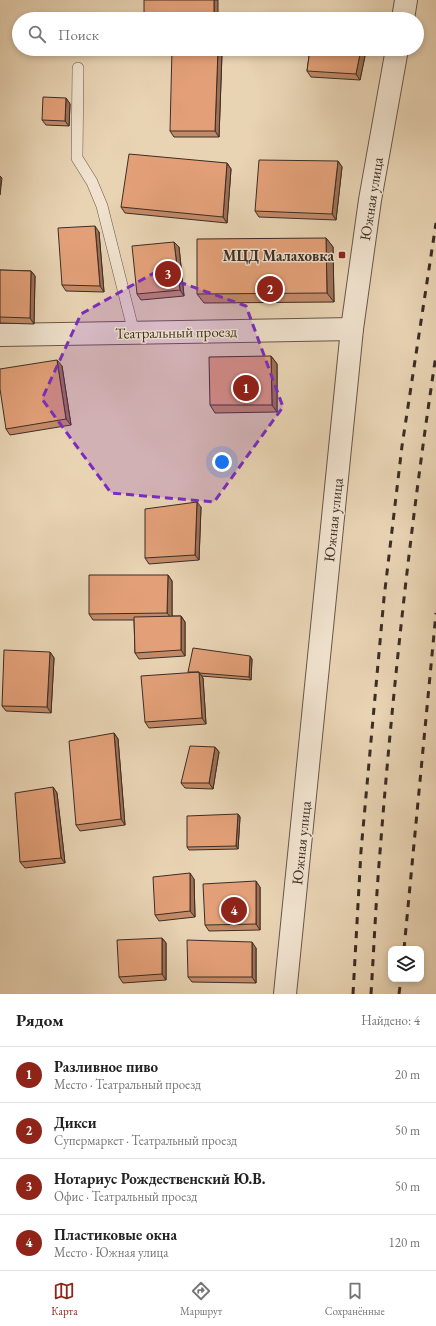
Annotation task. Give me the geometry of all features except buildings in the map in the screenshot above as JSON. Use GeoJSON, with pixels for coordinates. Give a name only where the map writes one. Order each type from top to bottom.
{"type":"FeatureCollection","features":[{"type":"Feature","properties":{"kind":"street"},"geometry":{"type":"LineString","coordinates":[[404,12],[406,0]]}},
{"type":"Feature","properties":{"kind":"street","name":"Южная улица"},"geometry":{"type":"LineString","coordinates":[[285,994],[352,329],[370,200],[397,56]]}},
{"type":"Feature","properties":{"kind":"street","name":"Театральный проезд"},"geometry":{"type":"LineString","coordinates":[[0,335],[352,329]]}},
{"type":"Feature","properties":{"kind":"lane"},"geometry":{"type":"LineString","coordinates":[[78,68],[77,158],[92,182],[102,206],[134,333]]}},
{"type":"Feature","properties":{"kind":"highlighted area"},"geometry":{"type":"Polygon","coordinates":[[[154,273],[246,306],[283,407],[214,502],[111,493],[42,399],[81,314],[154,273]]]}},
{"type":"Feature","properties":{"kind":"railway"},"geometry":{"type":"LineString","coordinates":[[353,994],[361,851],[384,598],[402,446],[436,223]]}},
{"type":"Feature","properties":{"kind":"railway"},"geometry":{"type":"LineString","coordinates":[[371,994],[385,790],[397,665],[411,541],[436,355]]}},
{"type":"Feature","properties":{"kind":"railway"},"geometry":{"type":"LineString","coordinates":[[404,946],[436,613]]}},
{"type":"Feature","properties":{"kind":"railway"},"geometry":{"type":"LineString","coordinates":[[399,994],[401,982]]}},
{"type":"Feature","properties":{"kind":"place","name":"МЦД Малаховка"},"geometry":{"type":"Point","coordinates":[342,255]}},
{"type":"Feature","properties":{"kind":"place","name":"Нотариус Рождественский Ю.В."},"geometry":{"type":"Point","coordinates":[168,274]}},
{"type":"Feature","properties":{"kind":"place","name":"Дикси"},"geometry":{"type":"Point","coordinates":[270,289]}},
{"type":"Feature","properties":{"kind":"place","name":"Разливное пиво"},"geometry":{"type":"Point","coordinates":[246,388]}},
{"type":"Feature","properties":{"kind":"place","name":"Пластиковые окна"},"geometry":{"type":"Point","coordinates":[234,910]}}]}
